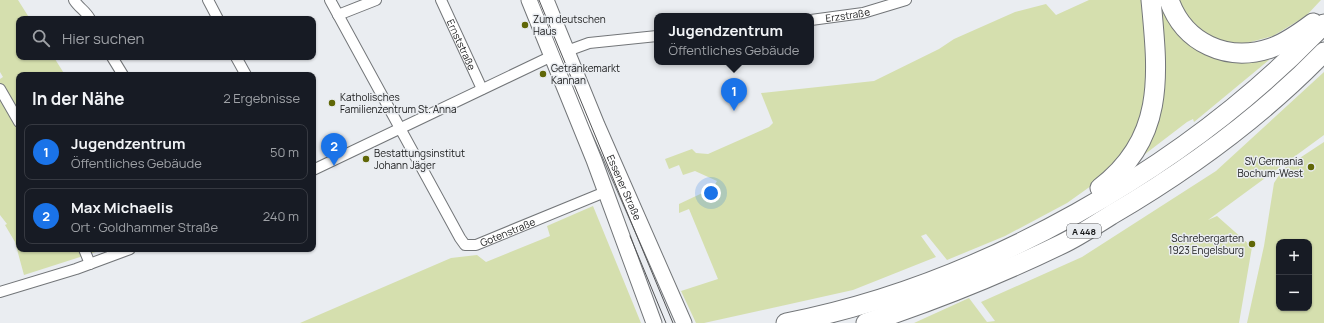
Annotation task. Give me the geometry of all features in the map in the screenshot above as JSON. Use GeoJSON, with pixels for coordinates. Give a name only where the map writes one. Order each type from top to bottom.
{"type":"FeatureCollection","features":[{"type":"Feature","properties":{"kind":"highway"},"geometry":{"type":"LineString","coordinates":[[1009,247],[1016,233],[1092,194],[1115,177],[1130,160],[1144,135],[1152,111],[1156,85],[1156,50],[1151,0]]}},
{"type":"Feature","properties":{"kind":"highway"},"geometry":{"type":"LineString","coordinates":[[1168,0],[1183,27],[1198,40],[1218,49],[1236,53],[1271,48],[1306,28],[1324,15]]}},
{"type":"Feature","properties":{"kind":"highway","name":"A 448"},"geometry":{"type":"LineString","coordinates":[[786,323],[891,294],[964,267],[1009,247],[1102,199],[1173,152],[1244,99],[1324,24]]}},
{"type":"Feature","properties":{"kind":"highway","name":"A 448"},"geometry":{"type":"LineString","coordinates":[[866,323],[932,300],[1056,246],[1155,189],[1244,123],[1279,94],[1324,52]]}},
{"type":"Feature","properties":{"kind":"main road","name":"Essener Straße"},"geometry":{"type":"LineString","coordinates":[[529,0],[605,192],[653,319]]}},
{"type":"Feature","properties":{"kind":"main road","name":"Essener Straße"},"geometry":{"type":"LineString","coordinates":[[546,0],[617,172],[682,318]]}},
{"type":"Feature","properties":{"kind":"main road"},"geometry":{"type":"LineString","coordinates":[[552,56],[567,51]]}},
{"type":"Feature","properties":{"kind":"street"},"geometry":{"type":"LineString","coordinates":[[74,0],[79,9],[89,16]]}},
{"type":"Feature","properties":{"kind":"street"},"geometry":{"type":"LineString","coordinates":[[208,0],[216,16]]}},
{"type":"Feature","properties":{"kind":"street"},"geometry":{"type":"LineString","coordinates":[[330,0],[400,129]]}},
{"type":"Feature","properties":{"kind":"street"},"geometry":{"type":"LineString","coordinates":[[338,15],[376,0]]}},
{"type":"Feature","properties":{"kind":"street","name":"Ernststraße"},"geometry":{"type":"LineString","coordinates":[[440,0],[482,89]]}},
{"type":"Feature","properties":{"kind":"street","name":"Erzstraße"},"geometry":{"type":"LineString","coordinates":[[814,20],[863,13],[906,0]]}},
{"type":"Feature","properties":{"kind":"street"},"geometry":{"type":"LineString","coordinates":[[567,51],[589,43],[654,36]]}},
{"type":"Feature","properties":{"kind":"street"},"geometry":{"type":"LineString","coordinates":[[316,169],[552,56]]}},
{"type":"Feature","properties":{"kind":"street"},"geometry":{"type":"LineString","coordinates":[[114,60],[121,72]]}},
{"type":"Feature","properties":{"kind":"street"},"geometry":{"type":"LineString","coordinates":[[238,60],[244,72]]}},
{"type":"Feature","properties":{"kind":"street"},"geometry":{"type":"LineString","coordinates":[[0,89],[16,117]]}},
{"type":"Feature","properties":{"kind":"street","name":"Gotenstraße"},"geometry":{"type":"LineString","coordinates":[[400,129],[465,245],[476,245],[605,192]]}},
{"type":"Feature","properties":{"kind":"street"},"geometry":{"type":"LineString","coordinates":[[85,252],[90,264]]}},
{"type":"Feature","properties":{"kind":"street"},"geometry":{"type":"LineString","coordinates":[[0,292],[90,264],[122,252]]}},
{"type":"Feature","properties":{"kind":"green space"},"geometry":{"type":"Polygon","coordinates":[[[0,0],[18,0],[28,16],[16,16],[16,60],[56,60],[63,72],[16,72],[16,246],[5,225],[7,224],[0,215],[0,79],[3,77],[0,72],[0,0]]]}},
{"type":"Feature","properties":{"kind":"green space"},"geometry":{"type":"Polygon","coordinates":[[[1089,0],[1145,0],[1151,65],[1139,130],[1105,176],[1067,203],[1005,236],[947,260],[926,234],[921,236],[936,257],[853,290],[704,323],[696,323],[681,291],[718,279],[689,209],[679,213],[679,204],[713,188],[717,181],[695,171],[683,175],[679,165],[669,169],[665,159],[692,149],[696,153],[708,154],[769,127],[773,123],[761,93],[874,81],[939,49],[954,39],[1015,12],[1046,4],[1056,15],[1089,0]]]}},
{"type":"Feature","properties":{"kind":"green space"},"geometry":{"type":"Polygon","coordinates":[[[1175,0],[1321,0],[1306,16],[1273,36],[1247,43],[1232,44],[1198,32],[1175,0]]]}},
{"type":"Feature","properties":{"kind":"green space"},"geometry":{"type":"Polygon","coordinates":[[[1161,6],[1175,30],[1185,41],[1195,49],[1205,54],[1228,60],[1267,57],[1269,60],[1194,122],[1193,119],[1187,122],[1136,161],[1161,6]]]}},
{"type":"Feature","properties":{"kind":"green space"},"geometry":{"type":"Polygon","coordinates":[[[1324,72],[1324,135],[1208,220],[1217,216],[1252,247],[1239,323],[914,323],[969,298],[987,322],[995,321],[981,302],[1082,257],[1216,171],[1324,72]]]}},
{"type":"Feature","properties":{"kind":"green space"},"geometry":{"type":"Polygon","coordinates":[[[1324,142],[1324,323],[1247,323],[1264,246],[1274,183],[1283,169],[1324,142]]]}},
{"type":"Feature","properties":{"kind":"green space"},"geometry":{"type":"Polygon","coordinates":[[[593,206],[641,323],[300,323],[451,258],[477,255],[486,262],[550,236],[547,226],[593,206]]]}},
{"type":"Feature","properties":{"kind":"green space"},"geometry":{"type":"Polygon","coordinates":[[[18,252],[96,252],[24,275],[18,252]]]}},
{"type":"Feature","properties":{"kind":"tram line"},"geometry":{"type":"LineString","coordinates":[[539,0],[673,323]]}},
{"type":"Feature","properties":{"kind":"tram line"},"geometry":{"type":"LineString","coordinates":[[630,236],[666,323]]}},
{"type":"Feature","properties":{"kind":"place","name":"Zum deutschen Haus"},"geometry":{"type":"Point","coordinates":[525,25]}},
{"type":"Feature","properties":{"kind":"place","name":"Getränkemarkt Kannan"},"geometry":{"type":"Point","coordinates":[543,74]}},
{"type":"Feature","properties":{"kind":"place","name":"Katholisches Familienzentrum St. Anna"},"geometry":{"type":"Point","coordinates":[332,103]}},
{"type":"Feature","properties":{"kind":"place","name":"Jugendzentrum"},"geometry":{"type":"Point","coordinates":[734,111]}},
{"type":"Feature","properties":{"kind":"place","name":"Bestattungsinstitut Johann Jäger"},"geometry":{"type":"Point","coordinates":[366,159]}},
{"type":"Feature","properties":{"kind":"place","name":"Max Michaelis"},"geometry":{"type":"Point","coordinates":[334,166]}},
{"type":"Feature","properties":{"kind":"place","name":"SV Germania Bochum-West"},"geometry":{"type":"Point","coordinates":[1311,167]}},
{"type":"Feature","properties":{"kind":"place","name":"Schrebergarten 1923 Engelsburg"},"geometry":{"type":"Point","coordinates":[1252,244]}}]}
